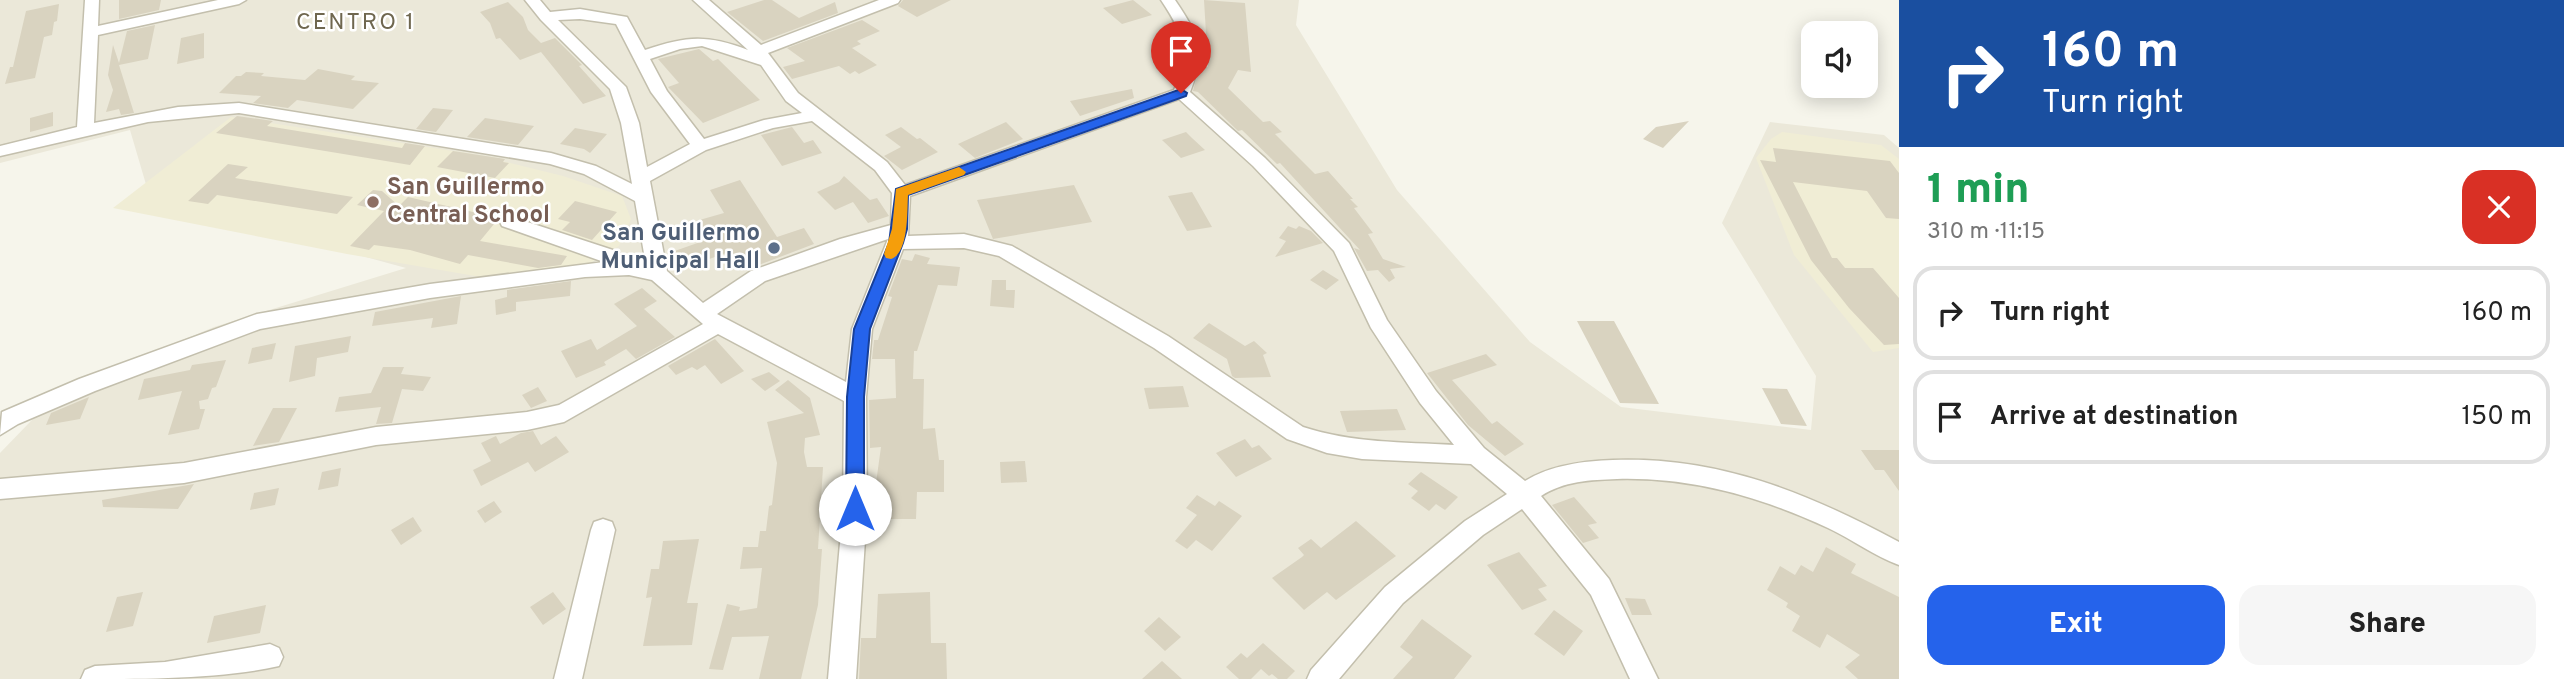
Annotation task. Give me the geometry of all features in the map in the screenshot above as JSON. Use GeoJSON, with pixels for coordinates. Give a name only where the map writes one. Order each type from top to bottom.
{"type":"FeatureCollection","features":[{"type":"Feature","properties":{"kind":"street"},"geometry":{"type":"LineString","coordinates":[[85,131],[92,0]]}},
{"type":"Feature","properties":{"kind":"street"},"geometry":{"type":"LineString","coordinates":[[90,32],[239,0]]}},
{"type":"Feature","properties":{"kind":"street"},"geometry":{"type":"LineString","coordinates":[[532,0],[618,87],[630,123],[658,274]]}},
{"type":"Feature","properties":{"kind":"street"},"geometry":{"type":"LineString","coordinates":[[700,0],[764,57],[792,97],[881,166],[901,192],[898,236],[862,329],[855,397],[855,509],[842,679]]}},
{"type":"Feature","properties":{"kind":"street"},"geometry":{"type":"LineString","coordinates":[[642,56],[684,41],[702,40],[764,57],[871,4],[893,0]]}},
{"type":"Feature","properties":{"kind":"street"},"geometry":{"type":"LineString","coordinates":[[901,192],[1181,93],[1193,68],[1194,49],[1168,0]]}},
{"type":"Feature","properties":{"kind":"street"},"geometry":{"type":"LineString","coordinates":[[546,17],[580,13],[622,20],[659,92],[700,146]]}},
{"type":"Feature","properties":{"kind":"street"},"geometry":{"type":"LineString","coordinates":[[1181,93],[1259,162],[1342,248],[1378,323],[1429,397],[1476,455],[1524,494],[1575,553],[1600,587],[1644,679]]}},
{"type":"Feature","properties":{"kind":"street"},"geometry":{"type":"LineString","coordinates":[[0,151],[138,118],[201,108],[271,111],[551,159],[642,187]]}},
{"type":"Feature","properties":{"kind":"street"},"geometry":{"type":"LineString","coordinates":[[642,187],[700,146],[770,124],[816,115]]}},
{"type":"Feature","properties":{"kind":"street"},"geometry":{"type":"LineString","coordinates":[[509,222],[607,255],[629,268]]}},
{"type":"Feature","properties":{"kind":"street"},"geometry":{"type":"LineString","coordinates":[[0,489],[184,473],[376,436],[527,421],[564,413],[710,319],[758,276],[847,244],[898,236],[964,242],[1005,251],[1161,342],[1295,433],[1362,450],[1476,455]]}},
{"type":"Feature","properties":{"kind":"street"},"geometry":{"type":"LineString","coordinates":[[0,426],[10,418],[87,385],[257,321],[430,291],[585,270],[629,268],[658,274],[710,319],[855,397]]}},
{"type":"Feature","properties":{"kind":"street"},"geometry":{"type":"LineString","coordinates":[[1321,679],[1394,595],[1474,528],[1548,479],[1590,470],[1655,468],[1700,474],[1764,491],[1838,521],[1899,554]]}},
{"type":"Feature","properties":{"kind":"street"},"geometry":{"type":"LineString","coordinates":[[568,679],[603,530]]}},
{"type":"Feature","properties":{"kind":"street"},"geometry":{"type":"LineString","coordinates":[[95,679],[165,675],[270,657]]}},
{"type":"Feature","properties":{"kind":"shaded area"},"geometry":{"type":"Polygon","coordinates":[[[0,0],[1299,0],[1296,25],[1397,190],[1530,342],[1621,407],[1811,430],[1816,376],[1722,223],[1770,122],[1884,135],[1899,148],[1899,679],[0,679],[0,453],[59,392],[214,327],[406,268],[150,198],[130,130],[0,163],[0,0]]]}},
{"type":"Feature","properties":{"kind":"shaded area","name":"San Guillermo Central School"},"geometry":{"type":"Polygon","coordinates":[[[231,117],[473,154],[563,176],[622,196],[631,219],[619,246],[580,269],[487,278],[347,254],[113,208],[231,117]]]}},
{"type":"Feature","properties":{"kind":"shaded area"},"geometry":{"type":"Polygon","coordinates":[[[1782,132],[1881,145],[1899,159],[1899,348],[1873,352],[1794,255],[1756,158],[1771,139],[1782,132]]]}},
{"type":"Feature","properties":{"kind":"building"},"geometry":{"type":"Polygon","coordinates":[[[119,0],[161,0],[159,10],[119,19],[119,0]]]}},
{"type":"Feature","properties":{"kind":"building"},"geometry":{"type":"Polygon","coordinates":[[[772,0],[799,18],[835,2],[838,13],[763,41],[727,12],[772,0]]]}},
{"type":"Feature","properties":{"kind":"building"},"geometry":{"type":"Polygon","coordinates":[[[903,0],[951,0],[917,17],[898,6],[903,0]]]}},
{"type":"Feature","properties":{"kind":"building"},"geometry":{"type":"Polygon","coordinates":[[[1133,0],[1152,15],[1122,24],[1103,8],[1133,0]]]}},
{"type":"Feature","properties":{"kind":"building"},"geometry":{"type":"Polygon","coordinates":[[[1204,0],[1245,3],[1251,72],[1238,70],[1228,88],[1263,122],[1270,121],[1282,132],[1275,134],[1315,174],[1328,171],[1353,199],[1350,199],[1358,207],[1354,208],[1373,233],[1368,234],[1383,259],[1406,267],[1390,269],[1395,278],[1389,282],[1378,270],[1367,271],[1354,248],[1360,250],[1280,163],[1277,164],[1242,130],[1238,131],[1198,92],[1193,91],[1200,65],[1208,67],[1204,0]]]}},
{"type":"Feature","properties":{"kind":"building"},"geometry":{"type":"Polygon","coordinates":[[[508,2],[523,17],[528,30],[541,43],[555,38],[582,65],[579,66],[606,96],[583,104],[541,52],[520,60],[500,38],[496,39],[490,23],[480,12],[508,2]]]}},
{"type":"Feature","properties":{"kind":"building"},"geometry":{"type":"Polygon","coordinates":[[[59,4],[52,35],[44,37],[35,78],[5,84],[10,67],[13,67],[26,11],[59,4]]]}},
{"type":"Feature","properties":{"kind":"building"},"geometry":{"type":"Polygon","coordinates":[[[862,20],[880,31],[857,41],[861,44],[852,48],[877,65],[859,74],[855,71],[850,74],[839,66],[792,79],[783,67],[805,61],[787,48],[862,20]]]}},
{"type":"Feature","properties":{"kind":"building"},"geometry":{"type":"Polygon","coordinates":[[[155,25],[148,59],[119,65],[134,113],[121,115],[119,109],[106,112],[113,90],[108,75],[113,45],[119,63],[127,31],[155,25]]]}},
{"type":"Feature","properties":{"kind":"building"},"geometry":{"type":"Polygon","coordinates":[[[204,33],[204,58],[177,64],[181,38],[204,33]]]}},
{"type":"Feature","properties":{"kind":"building"},"geometry":{"type":"Polygon","coordinates":[[[699,49],[713,61],[718,59],[760,100],[703,123],[668,87],[679,83],[658,59],[699,49]]]}},
{"type":"Feature","properties":{"kind":"building"},"geometry":{"type":"Polygon","coordinates":[[[318,69],[355,76],[351,80],[379,83],[353,109],[297,100],[288,108],[253,103],[261,96],[219,93],[236,76],[246,72],[305,80],[318,69]]]}},
{"type":"Feature","properties":{"kind":"building"},"geometry":{"type":"Polygon","coordinates":[[[1132,89],[1134,98],[1080,116],[1070,101],[1132,89]]]}},
{"type":"Feature","properties":{"kind":"building"},"geometry":{"type":"Polygon","coordinates":[[[433,108],[453,110],[436,132],[416,129],[433,108]]]}},
{"type":"Feature","properties":{"kind":"building"},"geometry":{"type":"Polygon","coordinates":[[[53,112],[53,126],[30,132],[30,118],[53,112]]]}},
{"type":"Feature","properties":{"kind":"building"},"geometry":{"type":"Polygon","coordinates":[[[237,116],[273,121],[267,126],[402,148],[405,143],[425,146],[410,165],[216,133],[237,116]]]}},
{"type":"Feature","properties":{"kind":"building"},"geometry":{"type":"Polygon","coordinates":[[[485,118],[534,126],[518,145],[467,137],[485,118]]]}},
{"type":"Feature","properties":{"kind":"building"},"geometry":{"type":"Polygon","coordinates":[[[1689,121],[1663,148],[1643,139],[1656,127],[1689,121]]]}},
{"type":"Feature","properties":{"kind":"building"},"geometry":{"type":"Polygon","coordinates":[[[1006,122],[1023,139],[975,158],[958,144],[1006,122]]]}},
{"type":"Feature","properties":{"kind":"building"},"geometry":{"type":"Polygon","coordinates":[[[792,127],[804,143],[813,140],[822,153],[782,166],[761,135],[792,127]]]}},
{"type":"Feature","properties":{"kind":"building"},"geometry":{"type":"Polygon","coordinates":[[[901,127],[938,152],[902,170],[884,156],[901,147],[885,135],[901,127]]]}},
{"type":"Feature","properties":{"kind":"building"},"geometry":{"type":"Polygon","coordinates":[[[575,128],[607,134],[590,153],[584,149],[560,144],[575,128]]]}},
{"type":"Feature","properties":{"kind":"building"},"geometry":{"type":"Polygon","coordinates":[[[1186,132],[1205,150],[1181,158],[1162,140],[1186,132]]]}},
{"type":"Feature","properties":{"kind":"building"},"geometry":{"type":"Polygon","coordinates":[[[1773,148],[1890,161],[1899,173],[1899,219],[1886,218],[1867,191],[1793,182],[1832,258],[1837,258],[1845,268],[1873,268],[1899,298],[1899,344],[1884,345],[1849,308],[1811,260],[1760,160],[1776,162],[1773,148]]]}},
{"type":"Feature","properties":{"kind":"building"},"geometry":{"type":"Polygon","coordinates":[[[453,151],[505,159],[503,162],[509,163],[495,178],[437,167],[453,151]]]}},
{"type":"Feature","properties":{"kind":"building"},"geometry":{"type":"Polygon","coordinates":[[[228,164],[248,167],[235,178],[353,197],[337,214],[217,195],[208,204],[188,201],[228,164]]]}},
{"type":"Feature","properties":{"kind":"building"},"geometry":{"type":"Polygon","coordinates":[[[844,176],[870,200],[877,198],[889,216],[868,223],[853,202],[835,210],[817,192],[839,182],[844,176]]]}},
{"type":"Feature","properties":{"kind":"building"},"geometry":{"type":"Polygon","coordinates":[[[740,180],[777,237],[804,228],[814,244],[743,271],[732,251],[678,270],[669,253],[706,240],[696,221],[724,213],[710,190],[740,180]]]}},
{"type":"Feature","properties":{"kind":"building"},"geometry":{"type":"Polygon","coordinates":[[[1074,185],[1092,222],[993,239],[977,200],[1074,185]]]}},
{"type":"Feature","properties":{"kind":"building"},"geometry":{"type":"Polygon","coordinates":[[[373,190],[382,191],[399,206],[408,197],[499,218],[480,241],[567,256],[561,265],[538,268],[468,255],[460,264],[410,250],[374,245],[369,250],[350,246],[384,211],[357,205],[373,190]]]}},
{"type":"Feature","properties":{"kind":"building"},"geometry":{"type":"Polygon","coordinates":[[[1192,192],[1212,227],[1187,231],[1168,196],[1192,192]]]}},
{"type":"Feature","properties":{"kind":"building"},"geometry":{"type":"Polygon","coordinates":[[[575,201],[617,212],[592,240],[562,230],[570,222],[558,219],[575,201]]]}},
{"type":"Feature","properties":{"kind":"building"},"geometry":{"type":"Polygon","coordinates":[[[1288,226],[1296,229],[1299,226],[1311,231],[1323,243],[1275,257],[1286,241],[1279,238],[1288,226]]]}},
{"type":"Feature","properties":{"kind":"building"},"geometry":{"type":"Polygon","coordinates":[[[915,254],[930,258],[927,264],[960,267],[957,286],[938,285],[917,351],[914,351],[913,379],[924,379],[923,429],[935,428],[939,460],[944,460],[944,492],[917,492],[916,519],[871,519],[881,447],[870,448],[869,400],[896,398],[895,359],[872,359],[874,340],[878,340],[892,297],[888,296],[902,259],[912,261],[915,254]]]}},
{"type":"Feature","properties":{"kind":"building"},"geometry":{"type":"Polygon","coordinates":[[[1323,270],[1339,280],[1326,290],[1310,280],[1323,270]]]}},
{"type":"Feature","properties":{"kind":"building"},"geometry":{"type":"Polygon","coordinates":[[[992,280],[1006,280],[1006,290],[1015,290],[1014,308],[990,306],[992,280]]]}},
{"type":"Feature","properties":{"kind":"building"},"geometry":{"type":"Polygon","coordinates":[[[571,281],[570,296],[516,302],[516,311],[496,315],[495,300],[507,297],[507,290],[571,281]]]}},
{"type":"Feature","properties":{"kind":"building"},"geometry":{"type":"Polygon","coordinates":[[[642,288],[657,301],[644,309],[675,337],[636,359],[626,349],[604,362],[606,365],[576,378],[561,351],[591,339],[597,350],[637,326],[614,304],[642,288]]]}},
{"type":"Feature","properties":{"kind":"building"},"geometry":{"type":"Polygon","coordinates":[[[461,296],[457,324],[431,328],[433,318],[372,326],[375,312],[461,296]]]}},
{"type":"Feature","properties":{"kind":"building"},"geometry":{"type":"Polygon","coordinates":[[[1577,321],[1614,321],[1659,404],[1620,403],[1577,321]]]}},
{"type":"Feature","properties":{"kind":"building"},"geometry":{"type":"Polygon","coordinates":[[[1209,323],[1245,346],[1254,341],[1267,353],[1263,355],[1271,377],[1232,376],[1227,359],[1193,338],[1209,323]]]}},
{"type":"Feature","properties":{"kind":"building"},"geometry":{"type":"Polygon","coordinates":[[[351,336],[348,352],[317,358],[315,376],[289,382],[295,346],[351,336]]]}},
{"type":"Feature","properties":{"kind":"building"},"geometry":{"type":"Polygon","coordinates":[[[715,339],[744,371],[721,384],[705,365],[697,370],[692,367],[676,375],[668,366],[715,339]]]}},
{"type":"Feature","properties":{"kind":"building"},"geometry":{"type":"Polygon","coordinates":[[[276,343],[272,359],[248,364],[252,348],[276,343]]]}},
{"type":"Feature","properties":{"kind":"building"},"geometry":{"type":"Polygon","coordinates":[[[1486,354],[1497,365],[1452,380],[1492,424],[1497,421],[1524,444],[1505,456],[1468,425],[1427,373],[1486,354]]]}},
{"type":"Feature","properties":{"kind":"building"},"geometry":{"type":"Polygon","coordinates":[[[226,360],[216,387],[212,388],[208,399],[199,401],[200,409],[205,409],[199,429],[168,435],[182,391],[138,400],[144,379],[190,370],[192,365],[226,360]]]}},
{"type":"Feature","properties":{"kind":"building"},"geometry":{"type":"Polygon","coordinates":[[[383,367],[404,367],[401,374],[431,377],[423,391],[402,389],[392,423],[376,424],[381,407],[335,412],[339,397],[371,393],[383,367]]]}},
{"type":"Feature","properties":{"kind":"building"},"geometry":{"type":"Polygon","coordinates":[[[769,372],[780,381],[765,391],[751,379],[769,372]]]}},
{"type":"Feature","properties":{"kind":"building"},"geometry":{"type":"Polygon","coordinates":[[[788,380],[810,398],[820,435],[805,438],[804,452],[807,467],[823,467],[818,605],[801,679],[759,679],[769,636],[732,637],[723,670],[709,669],[727,604],[740,607],[739,611],[757,608],[762,568],[740,569],[743,547],[758,547],[760,531],[766,531],[769,506],[772,505],[777,463],[767,422],[804,413],[775,390],[788,380]]]}},
{"type":"Feature","properties":{"kind":"building"},"geometry":{"type":"Polygon","coordinates":[[[1183,386],[1189,407],[1149,409],[1144,388],[1183,386]]]}},
{"type":"Feature","properties":{"kind":"building"},"geometry":{"type":"Polygon","coordinates":[[[538,387],[547,401],[531,408],[522,395],[538,387]]]}},
{"type":"Feature","properties":{"kind":"building"},"geometry":{"type":"Polygon","coordinates":[[[1762,388],[1787,389],[1807,426],[1781,424],[1762,388]]]}},
{"type":"Feature","properties":{"kind":"building"},"geometry":{"type":"Polygon","coordinates":[[[89,397],[80,419],[46,425],[51,413],[89,397]]]}},
{"type":"Feature","properties":{"kind":"building"},"geometry":{"type":"Polygon","coordinates":[[[273,408],[297,408],[279,442],[253,446],[273,408]]]}},
{"type":"Feature","properties":{"kind":"building"},"geometry":{"type":"Polygon","coordinates":[[[1397,409],[1406,430],[1347,432],[1340,411],[1397,409]]]}},
{"type":"Feature","properties":{"kind":"building"},"geometry":{"type":"Polygon","coordinates":[[[533,431],[541,445],[556,436],[569,452],[535,472],[528,462],[481,486],[473,470],[491,461],[481,443],[496,436],[500,444],[521,433],[533,431]]]}},
{"type":"Feature","properties":{"kind":"building"},"geometry":{"type":"Polygon","coordinates":[[[1245,439],[1252,448],[1259,445],[1272,459],[1236,477],[1216,453],[1245,439]]]}},
{"type":"Feature","properties":{"kind":"building"},"geometry":{"type":"Polygon","coordinates":[[[1861,450],[1899,450],[1899,491],[1884,470],[1875,470],[1861,450]]]}},
{"type":"Feature","properties":{"kind":"building"},"geometry":{"type":"Polygon","coordinates":[[[1025,461],[1027,482],[1001,483],[1000,462],[1025,461]]]}},
{"type":"Feature","properties":{"kind":"building"},"geometry":{"type":"Polygon","coordinates":[[[341,468],[338,486],[318,490],[322,472],[341,468]]]}},
{"type":"Feature","properties":{"kind":"building"},"geometry":{"type":"Polygon","coordinates":[[[1421,472],[1458,497],[1445,510],[1436,504],[1429,511],[1411,498],[1418,491],[1408,484],[1421,472]]]}},
{"type":"Feature","properties":{"kind":"building"},"geometry":{"type":"Polygon","coordinates":[[[194,484],[178,509],[103,507],[102,500],[194,484]]]}},
{"type":"Feature","properties":{"kind":"building"},"geometry":{"type":"Polygon","coordinates":[[[279,488],[275,505],[250,510],[254,493],[279,488]]]}},
{"type":"Feature","properties":{"kind":"building"},"geometry":{"type":"Polygon","coordinates":[[[1197,495],[1215,506],[1219,501],[1242,516],[1212,551],[1196,540],[1187,549],[1175,541],[1197,515],[1186,508],[1197,495]]]}},
{"type":"Feature","properties":{"kind":"building"},"geometry":{"type":"Polygon","coordinates":[[[1574,497],[1597,523],[1588,525],[1599,538],[1583,543],[1552,505],[1574,497]]]}},
{"type":"Feature","properties":{"kind":"building"},"geometry":{"type":"Polygon","coordinates":[[[494,501],[502,512],[485,523],[477,511],[494,501]]]}},
{"type":"Feature","properties":{"kind":"building"},"geometry":{"type":"Polygon","coordinates":[[[413,517],[422,531],[401,545],[391,530],[413,517]]]}},
{"type":"Feature","properties":{"kind":"building"},"geometry":{"type":"Polygon","coordinates":[[[1356,521],[1396,556],[1336,600],[1327,592],[1304,610],[1272,578],[1304,555],[1298,548],[1311,539],[1321,548],[1356,521]]]}},
{"type":"Feature","properties":{"kind":"building"},"geometry":{"type":"Polygon","coordinates":[[[699,539],[687,603],[698,603],[692,645],[643,646],[652,597],[646,598],[651,569],[659,569],[663,541],[699,539]]]}},
{"type":"Feature","properties":{"kind":"building"},"geometry":{"type":"Polygon","coordinates":[[[1826,547],[1856,564],[1851,573],[1899,597],[1899,679],[1858,679],[1845,667],[1860,655],[1827,634],[1820,648],[1792,631],[1800,616],[1786,607],[1788,603],[1767,590],[1780,566],[1795,575],[1801,565],[1813,572],[1826,547]]]}},
{"type":"Feature","properties":{"kind":"building"},"geometry":{"type":"Polygon","coordinates":[[[1519,552],[1547,586],[1538,589],[1547,600],[1522,610],[1487,565],[1519,552]]]}},
{"type":"Feature","properties":{"kind":"building"},"geometry":{"type":"Polygon","coordinates":[[[143,592],[133,626],[106,632],[117,597],[143,592]]]}},
{"type":"Feature","properties":{"kind":"building"},"geometry":{"type":"Polygon","coordinates":[[[553,592],[566,609],[543,625],[530,607],[553,592]]]}},
{"type":"Feature","properties":{"kind":"building"},"geometry":{"type":"Polygon","coordinates":[[[930,592],[931,643],[946,643],[947,679],[859,679],[861,638],[876,638],[878,594],[930,592]]]}},
{"type":"Feature","properties":{"kind":"building"},"geometry":{"type":"Polygon","coordinates":[[[1625,598],[1645,599],[1652,615],[1632,615],[1625,598]]]}},
{"type":"Feature","properties":{"kind":"building"},"geometry":{"type":"Polygon","coordinates":[[[266,605],[260,633],[207,643],[214,616],[266,605]]]}},
{"type":"Feature","properties":{"kind":"building"},"geometry":{"type":"Polygon","coordinates":[[[1554,610],[1583,631],[1564,656],[1534,634],[1554,610]]]}},
{"type":"Feature","properties":{"kind":"building"},"geometry":{"type":"Polygon","coordinates":[[[1159,617],[1181,637],[1165,651],[1144,631],[1159,617]]]}},
{"type":"Feature","properties":{"kind":"building"},"geometry":{"type":"Polygon","coordinates":[[[1422,619],[1472,656],[1454,679],[1393,679],[1413,657],[1400,647],[1422,619]]]}},
{"type":"Feature","properties":{"kind":"building"},"geometry":{"type":"Polygon","coordinates":[[[1263,643],[1295,671],[1287,679],[1278,679],[1272,674],[1269,676],[1261,669],[1251,679],[1239,679],[1226,667],[1241,653],[1247,658],[1263,643]]]}},
{"type":"Feature","properties":{"kind":"building"},"geometry":{"type":"Polygon","coordinates":[[[1162,661],[1182,679],[1142,679],[1162,661]]]}},
{"type":"Feature","properties":{"kind":"slow traffic"},"geometry":{"type":"LineString","coordinates":[[891,254],[900,229],[901,192],[959,172]]}},
{"type":"Feature","properties":{"kind":"place","name":"San Guillermo Central School"},"geometry":{"type":"Point","coordinates":[373,202]}},
{"type":"Feature","properties":{"kind":"place","name":"San Guillermo Municipal Hall"},"geometry":{"type":"Point","coordinates":[774,248]}},
{"type":"Feature","properties":{"kind":"district","name":"CENTRO 1"},"geometry":{"type":"Point","coordinates":[356,23]}},
{"type":"Feature","properties":{"kind":"route"},"geometry":{"type":"LineString","coordinates":[[855,509],[855,397],[862,329],[900,229],[901,192],[1181,93]]}}]}
